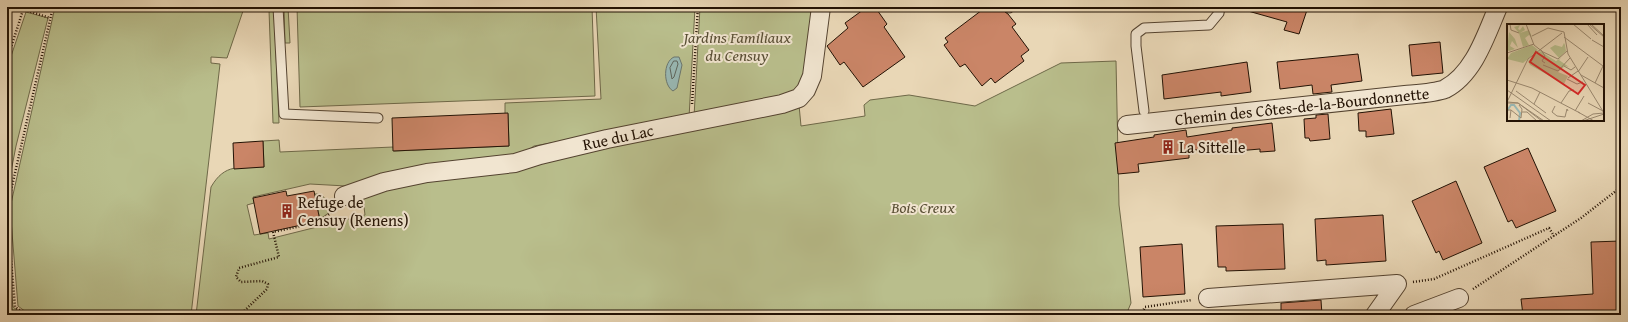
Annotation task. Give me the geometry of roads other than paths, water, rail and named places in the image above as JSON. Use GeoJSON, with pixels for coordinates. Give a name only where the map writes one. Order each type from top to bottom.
{"type":"FeatureCollection","features":[{"type":"Feature","properties":{"kind":"street","name":"Rue du Lac"},"geometry":{"type":"LineString","coordinates":[[344,196],[384,182],[427,173],[515,163],[540,155],[606,139],[782,104],[798,98],[806,90],[812,76],[821,7]]}},
{"type":"Feature","properties":{"kind":"street","name":"Chemin des Côtes-de-la-Bourdonnette"},"geometry":{"type":"LineString","coordinates":[[1127,125],[1405,96],[1444,89],[1459,78],[1468,67],[1481,46],[1498,7]]}},
{"type":"Feature","properties":{"kind":"street"},"geometry":{"type":"LineString","coordinates":[[1208,298],[1397,284],[1375,315]]}},
{"type":"Feature","properties":{"kind":"street"},"geometry":{"type":"LineString","coordinates":[[1414,315],[1459,298]]}},
{"type":"Feature","properties":{"kind":"lane"},"geometry":{"type":"LineString","coordinates":[[278,7],[284,114],[378,118]]}},
{"type":"Feature","properties":{"kind":"lane"},"geometry":{"type":"LineString","coordinates":[[1144,110],[1136,46],[1136,34],[1144,28],[1209,25],[1219,13],[1220,7]]}},
{"type":"Feature","properties":{"kind":"water"},"geometry":{"type":"Polygon","coordinates":[[[674,57],[679,57],[682,65],[677,88],[673,91],[667,84],[666,68],[670,60],[674,57]]]}},
{"type":"Feature","properties":{"kind":"place","name":"La Sittelle"},"geometry":{"type":"Point","coordinates":[1168,147]}},
{"type":"Feature","properties":{"kind":"place","name":"Refuge de Censuy (Renens)"},"geometry":{"type":"Point","coordinates":[287,211]}},
{"type":"Feature","properties":{"kind":"park label","name":"Jardins Familiaux du Censuy"},"geometry":{"type":"Point","coordinates":[737,46]}},
{"type":"Feature","properties":{"kind":"park label","name":"Bois Creux"},"geometry":{"type":"Point","coordinates":[923,207]}}]}
